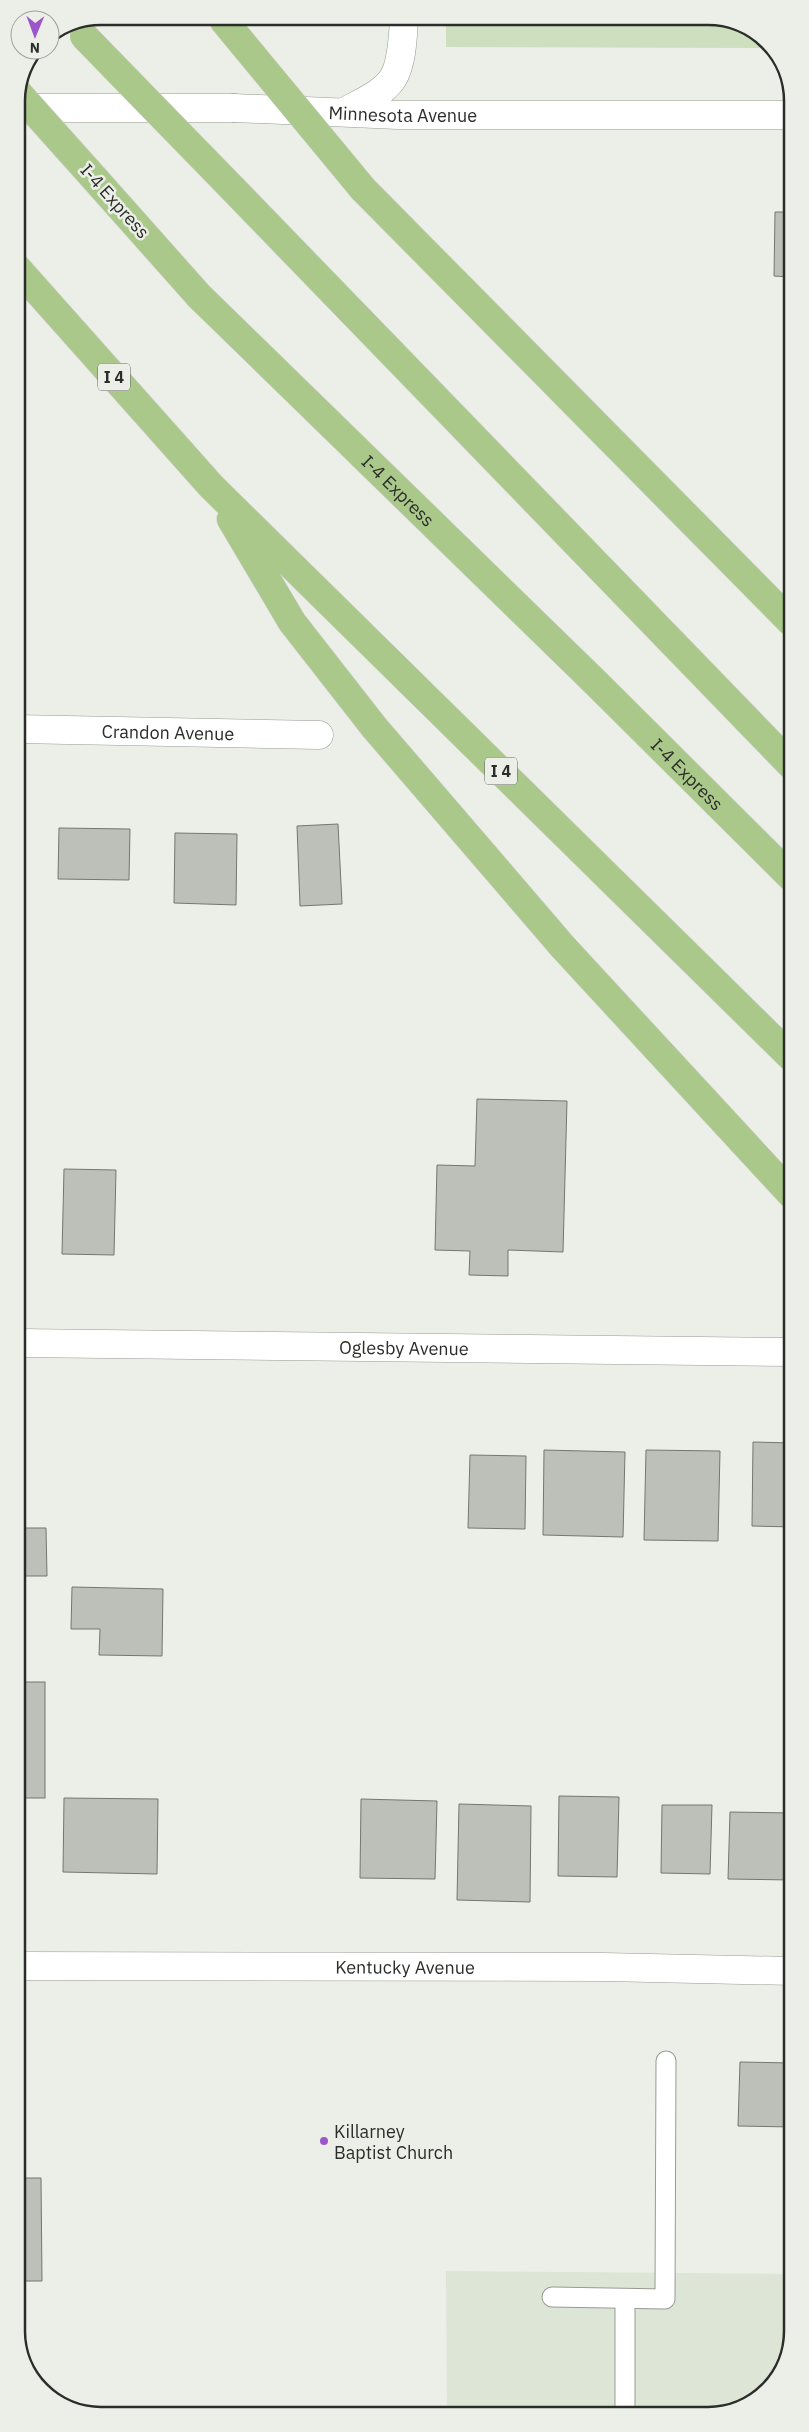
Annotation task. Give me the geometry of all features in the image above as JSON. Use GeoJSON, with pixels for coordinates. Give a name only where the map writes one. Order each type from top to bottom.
{"type":"FeatureCollection","features":[{"type":"Feature","properties":{"kind":"highway"},"geometry":{"type":"LineString","coordinates":[[227,25],[363,189],[784,615]]}},
{"type":"Feature","properties":{"kind":"highway"},"geometry":{"type":"LineString","coordinates":[[78,29],[784,758]]}},
{"type":"Feature","properties":{"kind":"highway","name":"I-4 Express"},"geometry":{"type":"LineString","coordinates":[[25,101],[199,296],[596,683],[784,870]]}},
{"type":"Feature","properties":{"kind":"highway","name":"I 4"},"geometry":{"type":"LineString","coordinates":[[25,277],[211,486],[784,1050]]}},
{"type":"Feature","properties":{"kind":"highway"},"geometry":{"type":"LineString","coordinates":[[211,486],[292,622],[374,727],[563,947],[784,1186]]}},
{"type":"Feature","properties":{"kind":"street"},"geometry":{"type":"LineString","coordinates":[[344,112],[377,93],[394,78],[403,45],[404,25]]}},
{"type":"Feature","properties":{"kind":"street","name":"Minnesota Avenue"},"geometry":{"type":"LineString","coordinates":[[25,108],[234,108],[408,115],[784,115]]}},
{"type":"Feature","properties":{"kind":"street","name":"Crandon Avenue"},"geometry":{"type":"LineString","coordinates":[[25,729],[319,735]]}},
{"type":"Feature","properties":{"kind":"street","name":"Oglesby Avenue"},"geometry":{"type":"LineString","coordinates":[[25,1343],[784,1352]]}},
{"type":"Feature","properties":{"kind":"street","name":"Kentucky Avenue"},"geometry":{"type":"LineString","coordinates":[[25,1966],[604,1967],[784,1971]]}},
{"type":"Feature","properties":{"kind":"lane"},"geometry":{"type":"LineString","coordinates":[[552,2297],[665,2299],[666,2060]]}},
{"type":"Feature","properties":{"kind":"lane"},"geometry":{"type":"LineString","coordinates":[[625,2299],[625,2407]]}},
{"type":"Feature","properties":{"kind":"shaded area"},"geometry":{"type":"Polygon","coordinates":[[[446,2271],[784,2274],[784,2331],[780,2355],[774,2369],[762,2385],[737,2401],[708,2407],[447,2407],[446,2271]]]}},
{"type":"Feature","properties":{"kind":"green space"},"geometry":{"type":"Polygon","coordinates":[[[446,25],[713,25],[723,26],[746,35],[763,48],[446,47],[446,25]]]}},
{"type":"Feature","properties":{"kind":"building"},"geometry":{"type":"Polygon","coordinates":[[[775,212],[784,212],[784,277],[774,276],[775,212]]]}},
{"type":"Feature","properties":{"kind":"building"},"geometry":{"type":"Polygon","coordinates":[[[338,824],[342,904],[300,906],[297,826],[338,824]]]}},
{"type":"Feature","properties":{"kind":"building"},"geometry":{"type":"Polygon","coordinates":[[[59,828],[130,829],[129,880],[58,879],[59,828]]]}},
{"type":"Feature","properties":{"kind":"building"},"geometry":{"type":"Polygon","coordinates":[[[175,833],[237,834],[236,905],[174,903],[175,833]]]}},
{"type":"Feature","properties":{"kind":"building"},"geometry":{"type":"Polygon","coordinates":[[[477,1099],[567,1101],[563,1252],[508,1250],[508,1276],[469,1275],[470,1251],[435,1250],[437,1165],[475,1166],[477,1099]]]}},
{"type":"Feature","properties":{"kind":"building"},"geometry":{"type":"Polygon","coordinates":[[[64,1169],[116,1170],[114,1255],[62,1254],[64,1169]]]}},
{"type":"Feature","properties":{"kind":"building"},"geometry":{"type":"Polygon","coordinates":[[[753,1442],[784,1443],[784,1527],[752,1526],[753,1442]]]}},
{"type":"Feature","properties":{"kind":"building"},"geometry":{"type":"Polygon","coordinates":[[[544,1450],[625,1452],[623,1537],[543,1535],[544,1450]]]}},
{"type":"Feature","properties":{"kind":"building"},"geometry":{"type":"Polygon","coordinates":[[[646,1450],[720,1451],[718,1541],[644,1540],[646,1450]]]}},
{"type":"Feature","properties":{"kind":"building"},"geometry":{"type":"Polygon","coordinates":[[[470,1455],[526,1456],[525,1529],[468,1528],[470,1455]]]}},
{"type":"Feature","properties":{"kind":"building"},"geometry":{"type":"Polygon","coordinates":[[[25,1528],[46,1528],[47,1576],[25,1576],[25,1528]]]}},
{"type":"Feature","properties":{"kind":"building"},"geometry":{"type":"Polygon","coordinates":[[[72,1587],[163,1589],[162,1656],[99,1655],[100,1629],[71,1629],[72,1587]]]}},
{"type":"Feature","properties":{"kind":"building"},"geometry":{"type":"Polygon","coordinates":[[[25,1682],[45,1682],[45,1798],[25,1798],[25,1682]]]}},
{"type":"Feature","properties":{"kind":"building"},"geometry":{"type":"Polygon","coordinates":[[[559,1796],[619,1797],[617,1877],[558,1876],[559,1796]]]}},
{"type":"Feature","properties":{"kind":"building"},"geometry":{"type":"Polygon","coordinates":[[[64,1798],[158,1799],[157,1874],[63,1872],[64,1798]]]}},
{"type":"Feature","properties":{"kind":"building"},"geometry":{"type":"Polygon","coordinates":[[[361,1799],[437,1801],[435,1879],[360,1878],[361,1799]]]}},
{"type":"Feature","properties":{"kind":"building"},"geometry":{"type":"Polygon","coordinates":[[[459,1804],[531,1806],[530,1902],[457,1900],[459,1804]]]}},
{"type":"Feature","properties":{"kind":"building"},"geometry":{"type":"Polygon","coordinates":[[[662,1805],[712,1805],[710,1874],[661,1873],[662,1805]]]}},
{"type":"Feature","properties":{"kind":"building"},"geometry":{"type":"Polygon","coordinates":[[[730,1812],[784,1813],[784,1880],[728,1879],[730,1812]]]}},
{"type":"Feature","properties":{"kind":"building"},"geometry":{"type":"Polygon","coordinates":[[[740,2062],[784,2063],[784,2127],[738,2126],[740,2062]]]}},
{"type":"Feature","properties":{"kind":"building"},"geometry":{"type":"Polygon","coordinates":[[[25,2178],[41,2178],[42,2281],[25,2281],[25,2178]]]}},
{"type":"Feature","properties":{"kind":"place","name":"Killarney Baptist Church"},"geometry":{"type":"Point","coordinates":[324,2141]}}]}
